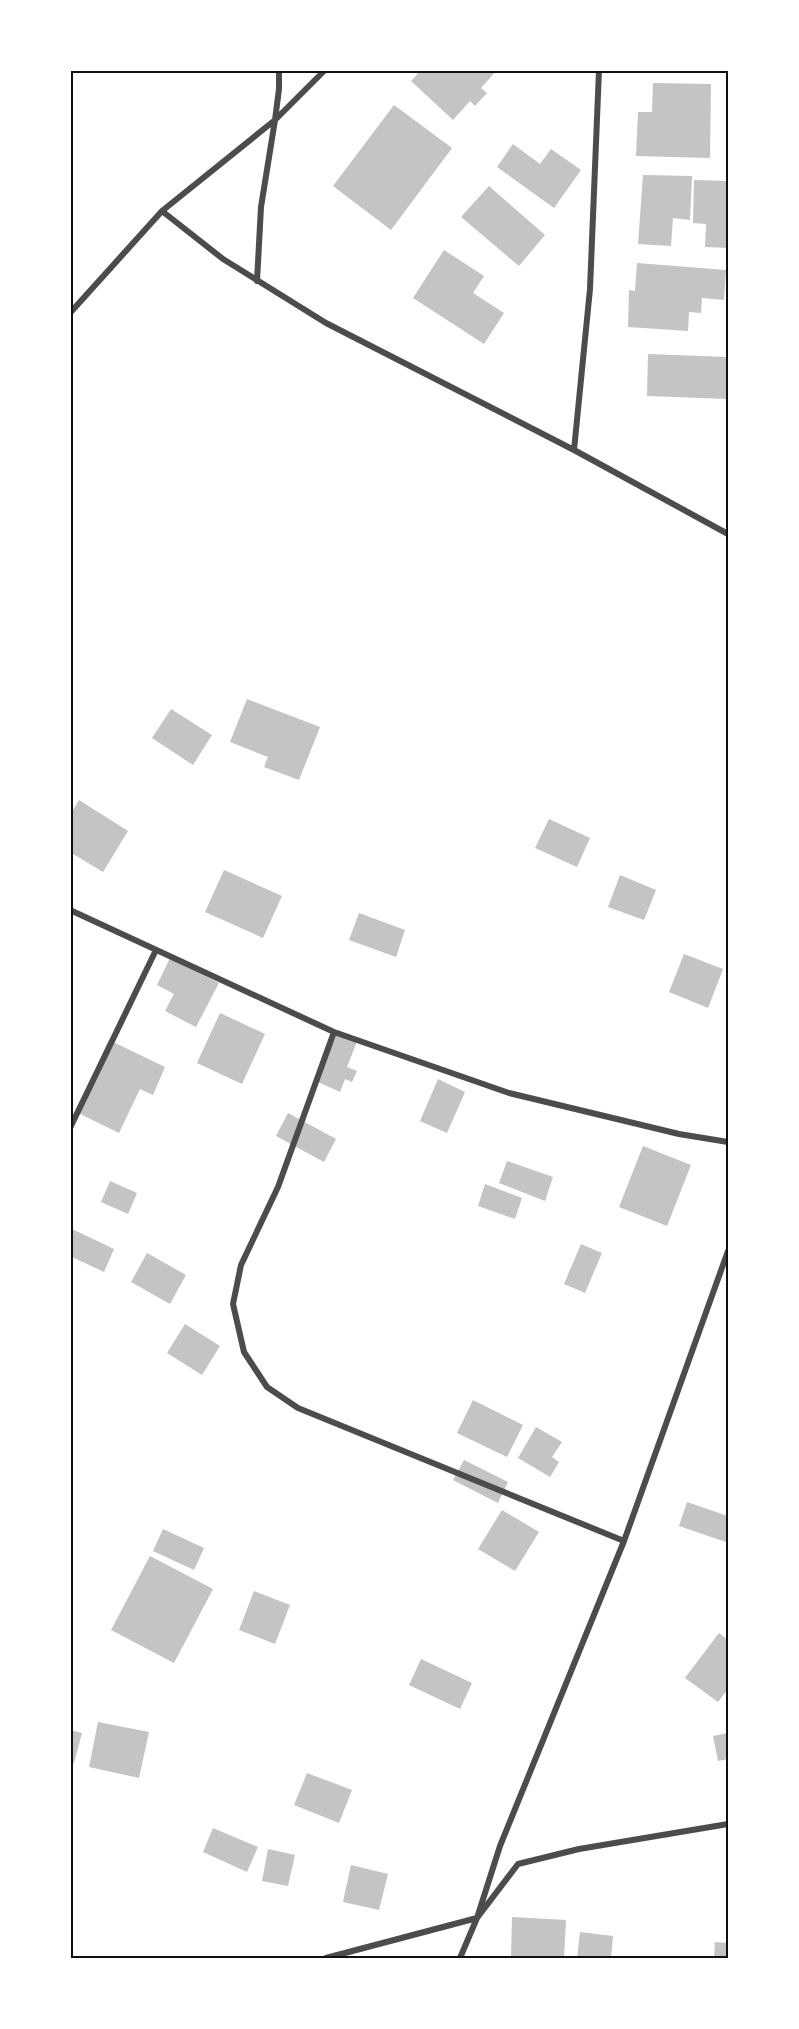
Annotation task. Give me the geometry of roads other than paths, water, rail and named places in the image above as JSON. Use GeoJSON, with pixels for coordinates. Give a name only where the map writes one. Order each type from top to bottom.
{"type":"FeatureCollection","features":[{"type":"Feature","properties":{"kind":"street"},"geometry":{"type":"LineString","coordinates":[[257,281],[261,207],[279,89],[279,70]]}},
{"type":"Feature","properties":{"kind":"street"},"geometry":{"type":"LineString","coordinates":[[70,313],[162,211],[274,120],[325,70]]}},
{"type":"Feature","properties":{"kind":"street"},"geometry":{"type":"LineString","coordinates":[[574,450],[590,290],[599,70]]}},
{"type":"Feature","properties":{"kind":"street"},"geometry":{"type":"LineString","coordinates":[[162,211],[223,259],[326,323],[574,450],[729,534]]}},
{"type":"Feature","properties":{"kind":"street"},"geometry":{"type":"LineString","coordinates":[[70,910],[334,1032],[509,1093],[679,1134],[729,1142]]}},
{"type":"Feature","properties":{"kind":"street"},"geometry":{"type":"LineString","coordinates":[[70,1128],[156,950]]}},
{"type":"Feature","properties":{"kind":"street"},"geometry":{"type":"LineString","coordinates":[[334,1032],[278,1187],[241,1264],[233,1304],[244,1352],[267,1387],[298,1408],[624,1541]]}},
{"type":"Feature","properties":{"kind":"street"},"geometry":{"type":"LineString","coordinates":[[460,1959],[477,1918],[500,1846],[624,1541],[729,1251]]}},
{"type":"Feature","properties":{"kind":"street"},"geometry":{"type":"LineString","coordinates":[[326,1959],[477,1918],[518,1864],[579,1848],[729,1824]]}}]}
